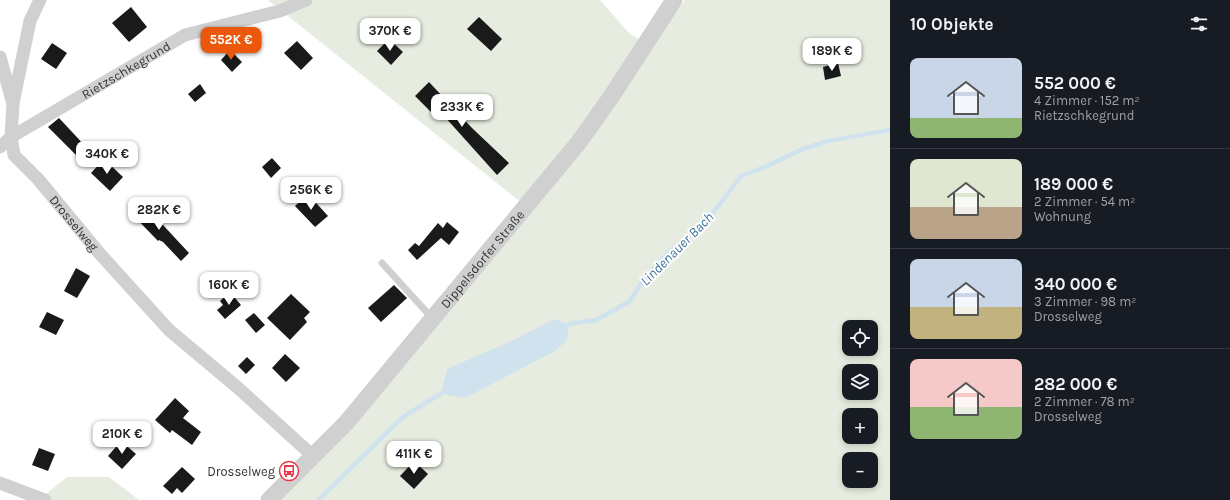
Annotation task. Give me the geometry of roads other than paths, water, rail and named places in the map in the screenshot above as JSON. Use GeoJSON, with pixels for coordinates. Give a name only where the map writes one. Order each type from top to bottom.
{"type":"FeatureCollection","features":[{"type":"Feature","properties":{"kind":"street"},"geometry":{"type":"LineString","coordinates":[[12,104],[30,21],[40,0]]}},
{"type":"Feature","properties":{"kind":"street","name":"Rietzschkegrund"},"geometry":{"type":"LineString","coordinates":[[0,147],[12,138],[185,35],[280,11],[306,0]]}},
{"type":"Feature","properties":{"kind":"street","name":"Dippelsdorfer Straße"},"geometry":{"type":"LineString","coordinates":[[269,500],[346,423],[579,142],[611,97],[674,0]]}},
{"type":"Feature","properties":{"kind":"street","name":"Drosselweg"},"geometry":{"type":"LineString","coordinates":[[0,57],[12,104],[12,138],[14,155],[38,180],[100,254],[168,330],[237,387],[313,456]]}},
{"type":"Feature","properties":{"kind":"street"},"geometry":{"type":"LineString","coordinates":[[0,483],[44,500]]}},
{"type":"Feature","properties":{"kind":"lane"},"geometry":{"type":"LineString","coordinates":[[382,263],[433,319]]}},
{"type":"Feature","properties":{"kind":"water"},"geometry":{"type":"Polygon","coordinates":[[[554,319],[569,324],[567,340],[555,351],[465,398],[441,394],[447,369],[512,341],[554,319]]]}},
{"type":"Feature","properties":{"kind":"waterway","name":"Lindenauer Bach"},"geometry":{"type":"LineString","coordinates":[[564,327],[569,324],[596,320],[629,302],[644,279],[670,251],[704,225],[741,176],[765,167],[803,149],[828,141],[890,130]]}},
{"type":"Feature","properties":{"kind":"waterway","name":"Lindenauer Bach"},"geometry":{"type":"LineString","coordinates":[[318,500],[403,417],[445,391]]}},
{"type":"Feature","properties":{"kind":"place","name":"Drosselweg"},"geometry":{"type":"Point","coordinates":[289,471]}}]}
